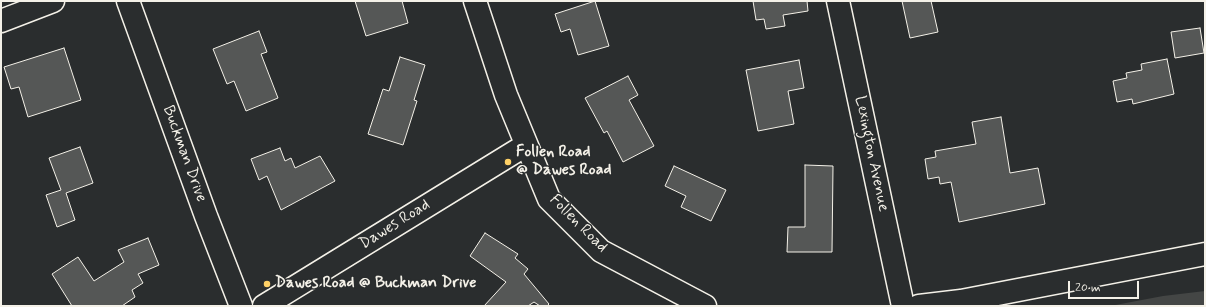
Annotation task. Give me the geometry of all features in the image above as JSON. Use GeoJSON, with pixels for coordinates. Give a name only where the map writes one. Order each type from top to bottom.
{"type":"FeatureCollection","features":[{"type":"Feature","properties":{"kind":"street"},"geometry":{"type":"LineString","coordinates":[[1,21],[53,1]]}},
{"type":"Feature","properties":{"kind":"street","name":"Buckman Drive"},"geometry":{"type":"LineString","coordinates":[[128,1],[206,216],[241,306]]}},
{"type":"Feature","properties":{"kind":"street","name":"Follen Road"},"geometry":{"type":"LineString","coordinates":[[475,1],[506,95],[549,199],[601,251],[705,306]]}},
{"type":"Feature","properties":{"kind":"street","name":"Lexington Avenue"},"geometry":{"type":"LineString","coordinates":[[838,1],[903,306]]}},
{"type":"Feature","properties":{"kind":"street","name":"Dawes Road"},"geometry":{"type":"LineString","coordinates":[[264,306],[526,145]]}},
{"type":"Feature","properties":{"kind":"street"},"geometry":{"type":"LineString","coordinates":[[919,306],[961,301],[1205,254]]}},
{"type":"Feature","properties":{"kind":"shaded area"},"geometry":{"type":"Polygon","coordinates":[[[1205,291],[1205,306],[1110,306],[1163,296],[1205,291]]]}},
{"type":"Feature","properties":{"kind":"building"},"geometry":{"type":"Polygon","coordinates":[[[355,1],[402,1],[408,23],[366,36],[355,1]]]}},
{"type":"Feature","properties":{"kind":"building"},"geometry":{"type":"Polygon","coordinates":[[[595,1],[609,46],[578,55],[570,29],[561,32],[555,14],[595,1]]]}},
{"type":"Feature","properties":{"kind":"building"},"geometry":{"type":"Polygon","coordinates":[[[753,1],[807,1],[808,11],[783,15],[785,26],[766,29],[764,19],[756,20],[753,1]]]}},
{"type":"Feature","properties":{"kind":"building"},"geometry":{"type":"Polygon","coordinates":[[[902,1],[931,1],[938,32],[910,38],[902,1]]]}},
{"type":"Feature","properties":{"kind":"building"},"geometry":{"type":"Polygon","coordinates":[[[1200,28],[1204,53],[1175,58],[1171,32],[1200,28]]]}},
{"type":"Feature","properties":{"kind":"building"},"geometry":{"type":"Polygon","coordinates":[[[259,31],[267,52],[261,54],[278,98],[246,111],[234,81],[227,84],[213,49],[259,31]]]}},
{"type":"Feature","properties":{"kind":"building"},"geometry":{"type":"Polygon","coordinates":[[[64,48],[81,100],[28,117],[19,87],[11,89],[4,67],[64,48]]]}},
{"type":"Feature","properties":{"kind":"building"},"geometry":{"type":"Polygon","coordinates":[[[400,57],[425,65],[414,100],[417,101],[403,145],[368,134],[383,89],[389,91],[400,57]]]}},
{"type":"Feature","properties":{"kind":"building"},"geometry":{"type":"Polygon","coordinates":[[[1167,59],[1174,94],[1133,104],[1132,99],[1117,102],[1113,81],[1127,78],[1126,73],[1142,70],[1141,64],[1167,59]]]}},
{"type":"Feature","properties":{"kind":"building"},"geometry":{"type":"Polygon","coordinates":[[[799,60],[804,88],[788,91],[794,124],[758,131],[746,70],[799,60]]]}},
{"type":"Feature","properties":{"kind":"building"},"geometry":{"type":"Polygon","coordinates":[[[628,76],[638,95],[629,100],[654,146],[623,162],[607,131],[604,133],[585,98],[628,76]]]}},
{"type":"Feature","properties":{"kind":"building"},"geometry":{"type":"Polygon","coordinates":[[[1001,117],[1010,173],[1038,168],[1045,204],[959,222],[951,182],[940,184],[939,177],[928,179],[925,159],[936,157],[935,151],[976,144],[972,122],[1001,117]]]}},
{"type":"Feature","properties":{"kind":"building"},"geometry":{"type":"Polygon","coordinates":[[[80,147],[93,183],[66,193],[75,220],[57,227],[46,195],[61,190],[49,158],[80,147]]]}},
{"type":"Feature","properties":{"kind":"building"},"geometry":{"type":"Polygon","coordinates":[[[280,148],[285,161],[291,158],[295,168],[320,156],[335,181],[281,210],[267,176],[259,180],[251,159],[280,148]]]}},
{"type":"Feature","properties":{"kind":"building"},"geometry":{"type":"Polygon","coordinates":[[[805,165],[833,166],[832,252],[787,252],[788,227],[805,227],[805,165]]]}},
{"type":"Feature","properties":{"kind":"building"},"geometry":{"type":"Polygon","coordinates":[[[674,166],[726,190],[711,221],[681,207],[686,196],[665,186],[674,166]]]}},
{"type":"Feature","properties":{"kind":"building"},"geometry":{"type":"Polygon","coordinates":[[[485,233],[518,254],[515,258],[528,269],[524,274],[549,304],[547,306],[540,306],[534,302],[528,306],[484,306],[506,282],[470,256],[485,233]]]}},
{"type":"Feature","properties":{"kind":"building"},"geometry":{"type":"Polygon","coordinates":[[[148,238],[159,265],[138,274],[143,283],[132,290],[135,297],[122,306],[72,306],[52,274],[78,257],[94,281],[124,262],[118,250],[148,238]]]}},
{"type":"Feature","properties":{"kind":"place","name":"Follen Road @ Dawes Road"},"geometry":{"type":"Point","coordinates":[508,162]}},
{"type":"Feature","properties":{"kind":"place","name":"Dawes Road @ Buckman Drive"},"geometry":{"type":"Point","coordinates":[267,284]}}]}
